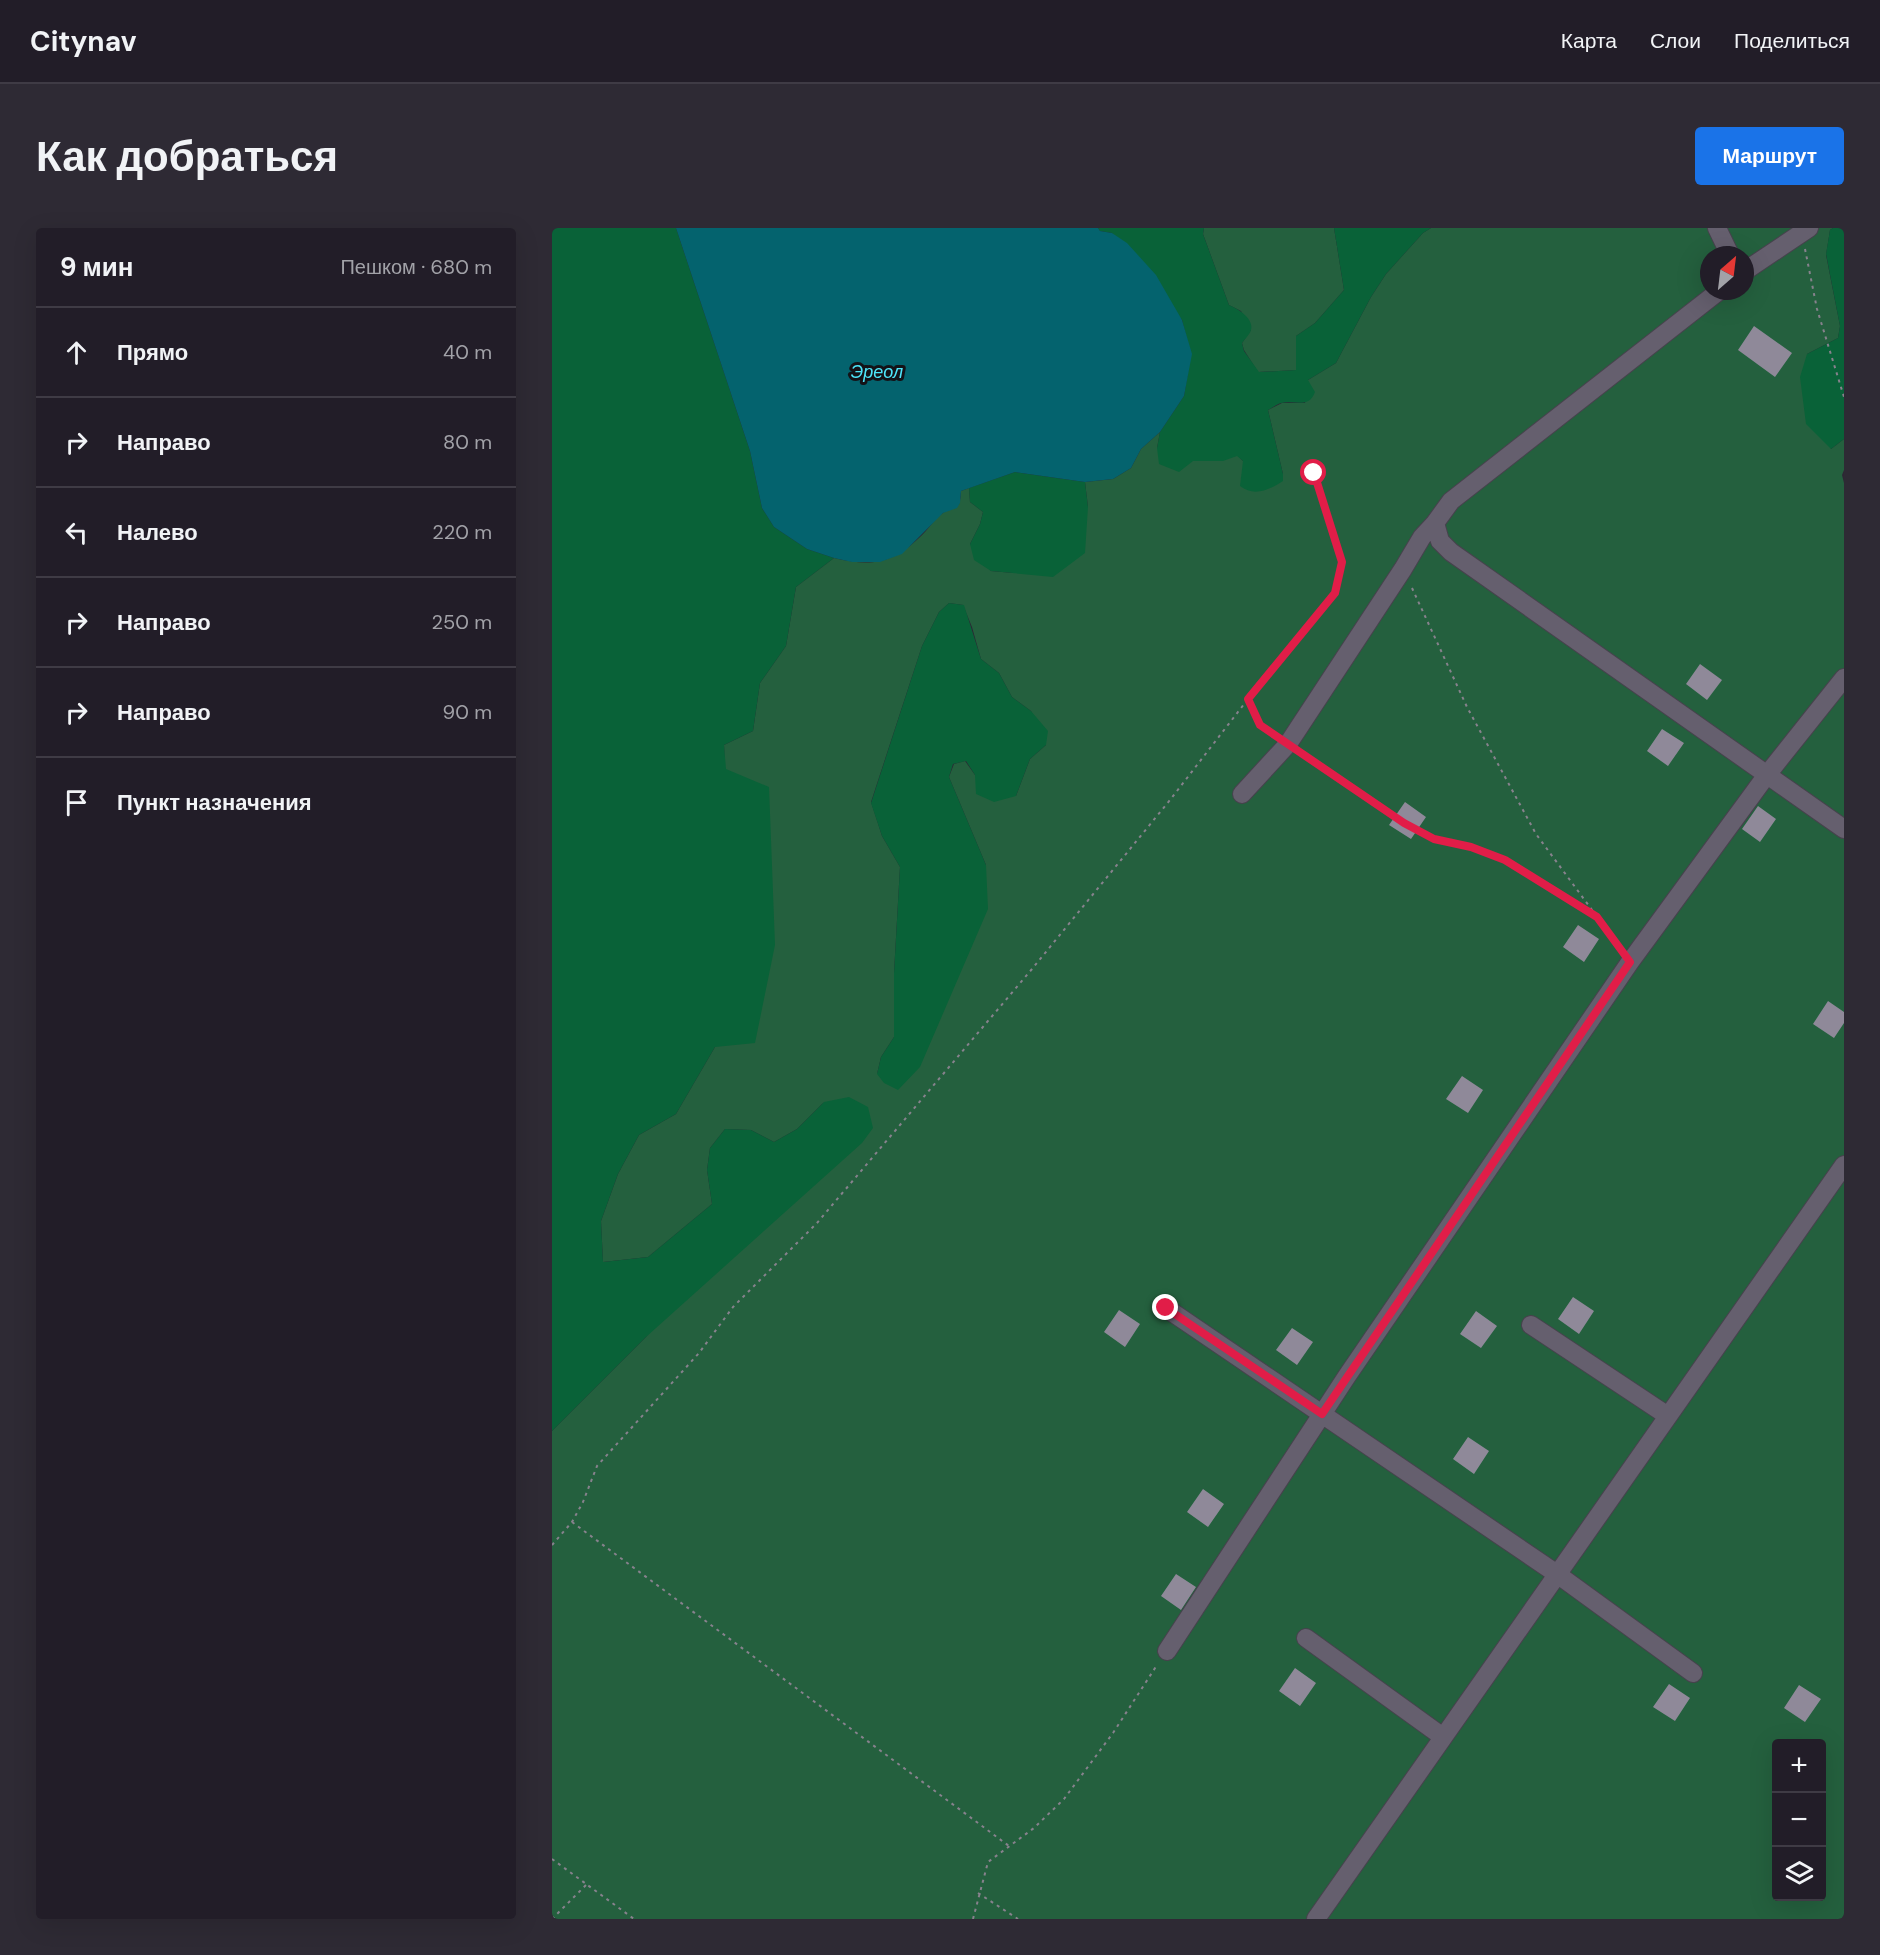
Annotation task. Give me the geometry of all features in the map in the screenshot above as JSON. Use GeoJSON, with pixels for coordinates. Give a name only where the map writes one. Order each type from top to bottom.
{"type":"FeatureCollection","features":[{"type":"Feature","properties":{"kind":"lane"},"geometry":{"type":"LineString","coordinates":[[1717,228],[1726,246]]}},
{"type":"Feature","properties":{"kind":"lane"},"geometry":{"type":"LineString","coordinates":[[1754,265],[1806,230]]}},
{"type":"Feature","properties":{"kind":"lane"},"geometry":{"type":"LineString","coordinates":[[1242,794],[1288,744],[1422,537],[1451,501],[1708,300]]}},
{"type":"Feature","properties":{"kind":"lane"},"geometry":{"type":"LineString","coordinates":[[1435,523],[1440,541],[1450,552],[1844,829]]}},
{"type":"Feature","properties":{"kind":"lane"},"geometry":{"type":"LineString","coordinates":[[1167,1651],[1322,1414],[1630,962],[1766,776],[1844,678]]}},
{"type":"Feature","properties":{"kind":"lane"},"geometry":{"type":"LineString","coordinates":[[1316,1919],[1844,1165]]}},
{"type":"Feature","properties":{"kind":"lane"},"geometry":{"type":"LineString","coordinates":[[1166,1308],[1557,1574],[1693,1673]]}},
{"type":"Feature","properties":{"kind":"lane"},"geometry":{"type":"LineString","coordinates":[[1531,1324],[1668,1416]]}},
{"type":"Feature","properties":{"kind":"lane"},"geometry":{"type":"LineString","coordinates":[[1306,1638],[1443,1737]]}},
{"type":"Feature","properties":{"kind":"path"},"geometry":{"type":"LineString","coordinates":[[1806,230],[1817,309],[1844,397]]}},
{"type":"Feature","properties":{"kind":"path"},"geometry":{"type":"LineString","coordinates":[[552,1545],[572,1522],[583,1502],[597,1466],[699,1353],[733,1307],[817,1223],[1032,969],[1335,593],[1342,562],[1314,473]]}},
{"type":"Feature","properties":{"kind":"path"},"geometry":{"type":"LineString","coordinates":[[1403,569],[1467,707],[1536,834],[1630,962]]}},
{"type":"Feature","properties":{"kind":"path"},"geometry":{"type":"LineString","coordinates":[[1248,699],[1260,725],[1404,823],[1434,839],[1471,847],[1505,860],[1597,917]]}},
{"type":"Feature","properties":{"kind":"path"},"geometry":{"type":"LineString","coordinates":[[572,1522],[1010,1846]]}},
{"type":"Feature","properties":{"kind":"path"},"geometry":{"type":"LineString","coordinates":[[973,1919],[988,1862],[1034,1828],[1064,1799],[1113,1733],[1167,1651]]}},
{"type":"Feature","properties":{"kind":"path"},"geometry":{"type":"LineString","coordinates":[[552,1859],[634,1919]]}},
{"type":"Feature","properties":{"kind":"path"},"geometry":{"type":"LineString","coordinates":[[552,1919],[587,1884]]}},
{"type":"Feature","properties":{"kind":"path"},"geometry":{"type":"LineString","coordinates":[[978,1893],[1018,1919]]}},
{"type":"Feature","properties":{"kind":"green space"},"geometry":{"type":"Polygon","coordinates":[[[552,228],[676,228],[750,451],[762,508],[774,527],[807,549],[834,558],[796,587],[786,646],[760,683],[753,731],[724,745],[726,769],[769,787],[775,945],[755,1043],[715,1047],[676,1114],[639,1135],[618,1174],[601,1221],[603,1262],[648,1257],[712,1204],[707,1170],[710,1148],[725,1129],[751,1130],[774,1142],[797,1129],[824,1102],[849,1097],[868,1107],[873,1128],[862,1143],[646,1337],[552,1431],[552,228]]]}},
{"type":"Feature","properties":{"kind":"green space"},"geometry":{"type":"Polygon","coordinates":[[[1098,228],[1204,228],[1203,234],[1229,305],[1241,312],[1250,322],[1250,332],[1242,343],[1244,351],[1259,372],[1296,370],[1296,336],[1315,323],[1344,290],[1334,228],[1431,228],[1423,233],[1386,274],[1371,297],[1336,363],[1308,380],[1315,392],[1312,397],[1301,403],[1281,403],[1268,410],[1283,481],[1256,492],[1240,486],[1243,461],[1237,456],[1223,461],[1193,461],[1179,472],[1159,464],[1157,448],[1160,432],[1184,396],[1191,354],[1182,320],[1112,233],[1100,231],[1098,228]]]}},
{"type":"Feature","properties":{"kind":"green space"},"geometry":{"type":"Polygon","coordinates":[[[1204,228],[1334,228],[1344,290],[1315,323],[1296,336],[1297,370],[1258,372],[1242,343],[1251,330],[1241,311],[1229,305],[1203,234],[1204,228]]]}},
{"type":"Feature","properties":{"kind":"green space"},"geometry":{"type":"Polygon","coordinates":[[[1431,228],[1833,228],[1830,230],[1826,255],[1840,326],[1838,338],[1807,354],[1831,449],[1844,439],[1842,475],[1844,483],[1844,1919],[552,1919],[552,1431],[646,1337],[824,1102],[797,1129],[774,1142],[751,1130],[725,1129],[710,1148],[707,1170],[712,1204],[648,1257],[603,1262],[601,1221],[618,1174],[639,1135],[676,1114],[715,1047],[724,745],[753,731],[760,683],[786,646],[796,587],[834,558],[870,562],[890,558],[900,553],[920,537],[940,515],[958,505],[961,491],[969,488],[970,502],[983,512],[970,544],[991,571],[1014,573],[1088,507],[1085,482],[1113,479],[1131,468],[1141,449],[1160,432],[1157,448],[1206,461],[1216,461],[1237,455],[1243,461],[1283,474],[1268,410],[1282,403],[1305,403],[1308,380],[1336,363],[1371,297],[1386,274],[1423,233],[1431,228]],[[949,603],[939,612],[922,646],[871,802],[882,836],[900,867],[894,973],[894,1037],[881,1057],[877,1074],[986,865],[949,777],[954,764],[965,761],[975,775],[1016,796],[1030,759],[1046,745],[1031,711],[1012,697],[999,673],[981,659],[963,605],[949,603]]]}},
{"type":"Feature","properties":{"kind":"green space"},"geometry":{"type":"Polygon","coordinates":[[[1844,228],[1844,439],[1831,449],[1806,424],[1800,377],[1807,354],[1838,338],[1840,326],[1826,254],[1830,230],[1844,228]]]}},
{"type":"Feature","properties":{"kind":"green space"},"geometry":{"type":"Polygon","coordinates":[[[1015,472],[1085,482],[1088,507],[1085,553],[1053,577],[991,571],[974,560],[970,544],[983,512],[970,502],[969,488],[1015,472]]]}},
{"type":"Feature","properties":{"kind":"green space"},"geometry":{"type":"Polygon","coordinates":[[[949,603],[964,605],[981,659],[999,673],[1012,697],[1031,711],[1048,731],[1046,745],[1030,759],[1016,796],[994,802],[976,794],[975,775],[966,761],[953,764],[949,777],[986,865],[988,909],[920,1067],[898,1090],[884,1083],[877,1074],[881,1057],[894,1037],[894,973],[900,867],[882,836],[871,803],[922,646],[939,612],[949,603]]]}},
{"type":"Feature","properties":{"kind":"water","name":"Эреол"},"geometry":{"type":"Polygon","coordinates":[[[676,228],[1098,228],[1100,231],[1112,233],[1127,243],[1156,275],[1182,320],[1192,354],[1184,396],[1160,432],[1141,449],[1131,468],[1113,479],[1085,482],[1015,472],[961,491],[957,508],[943,513],[902,554],[880,562],[852,562],[834,558],[807,549],[774,527],[762,508],[750,451],[676,228]]]}},
{"type":"Feature","properties":{"kind":"building"},"geometry":{"type":"Polygon","coordinates":[[[1754,326],[1792,353],[1775,377],[1738,350],[1754,326]]]}},
{"type":"Feature","properties":{"kind":"building"},"geometry":{"type":"Polygon","coordinates":[[[1700,664],[1722,680],[1707,700],[1686,684],[1700,664]]]}},
{"type":"Feature","properties":{"kind":"building"},"geometry":{"type":"Polygon","coordinates":[[[1662,729],[1684,743],[1668,766],[1647,751],[1662,729]]]}},
{"type":"Feature","properties":{"kind":"building"},"geometry":{"type":"Polygon","coordinates":[[[1405,802],[1426,817],[1411,839],[1389,825],[1405,802]]]}},
{"type":"Feature","properties":{"kind":"building"},"geometry":{"type":"Polygon","coordinates":[[[1758,806],[1776,819],[1760,842],[1742,829],[1758,806]]]}},
{"type":"Feature","properties":{"kind":"building"},"geometry":{"type":"Polygon","coordinates":[[[1578,925],[1599,939],[1584,962],[1563,947],[1578,925]]]}},
{"type":"Feature","properties":{"kind":"building"},"geometry":{"type":"Polygon","coordinates":[[[1828,1001],[1844,1012],[1844,1023],[1834,1038],[1813,1024],[1828,1001]]]}},
{"type":"Feature","properties":{"kind":"building"},"geometry":{"type":"Polygon","coordinates":[[[1462,1076],[1483,1090],[1468,1113],[1446,1099],[1462,1076]]]}},
{"type":"Feature","properties":{"kind":"building"},"geometry":{"type":"Polygon","coordinates":[[[1573,1297],[1594,1311],[1579,1334],[1558,1319],[1573,1297]]]}},
{"type":"Feature","properties":{"kind":"building"},"geometry":{"type":"Polygon","coordinates":[[[1119,1310],[1140,1324],[1125,1347],[1104,1332],[1119,1310]]]}},
{"type":"Feature","properties":{"kind":"building"},"geometry":{"type":"Polygon","coordinates":[[[1476,1311],[1497,1326],[1481,1348],[1460,1334],[1476,1311]]]}},
{"type":"Feature","properties":{"kind":"building"},"geometry":{"type":"Polygon","coordinates":[[[1292,1328],[1313,1342],[1297,1365],[1276,1350],[1292,1328]]]}},
{"type":"Feature","properties":{"kind":"building"},"geometry":{"type":"Polygon","coordinates":[[[1468,1437],[1489,1451],[1474,1474],[1453,1459],[1468,1437]]]}},
{"type":"Feature","properties":{"kind":"building"},"geometry":{"type":"Polygon","coordinates":[[[1203,1489],[1224,1504],[1208,1527],[1187,1512],[1203,1489]]]}},
{"type":"Feature","properties":{"kind":"building"},"geometry":{"type":"Polygon","coordinates":[[[1176,1574],[1196,1587],[1181,1610],[1161,1596],[1176,1574]]]}},
{"type":"Feature","properties":{"kind":"building"},"geometry":{"type":"Polygon","coordinates":[[[1295,1668],[1316,1683],[1300,1706],[1279,1691],[1295,1668]]]}},
{"type":"Feature","properties":{"kind":"building"},"geometry":{"type":"Polygon","coordinates":[[[1669,1684],[1690,1698],[1675,1721],[1653,1707],[1669,1684]]]}},
{"type":"Feature","properties":{"kind":"building"},"geometry":{"type":"Polygon","coordinates":[[[1799,1685],[1821,1699],[1805,1722],[1784,1708],[1799,1685]]]}},
{"type":"Feature","properties":{"kind":"route"},"geometry":{"type":"LineString","coordinates":[[1166,1308],[1322,1414],[1630,962],[1597,917],[1505,860],[1471,847],[1434,839],[1404,823],[1260,725],[1248,699],[1335,593],[1342,562],[1314,473]]}}]}
